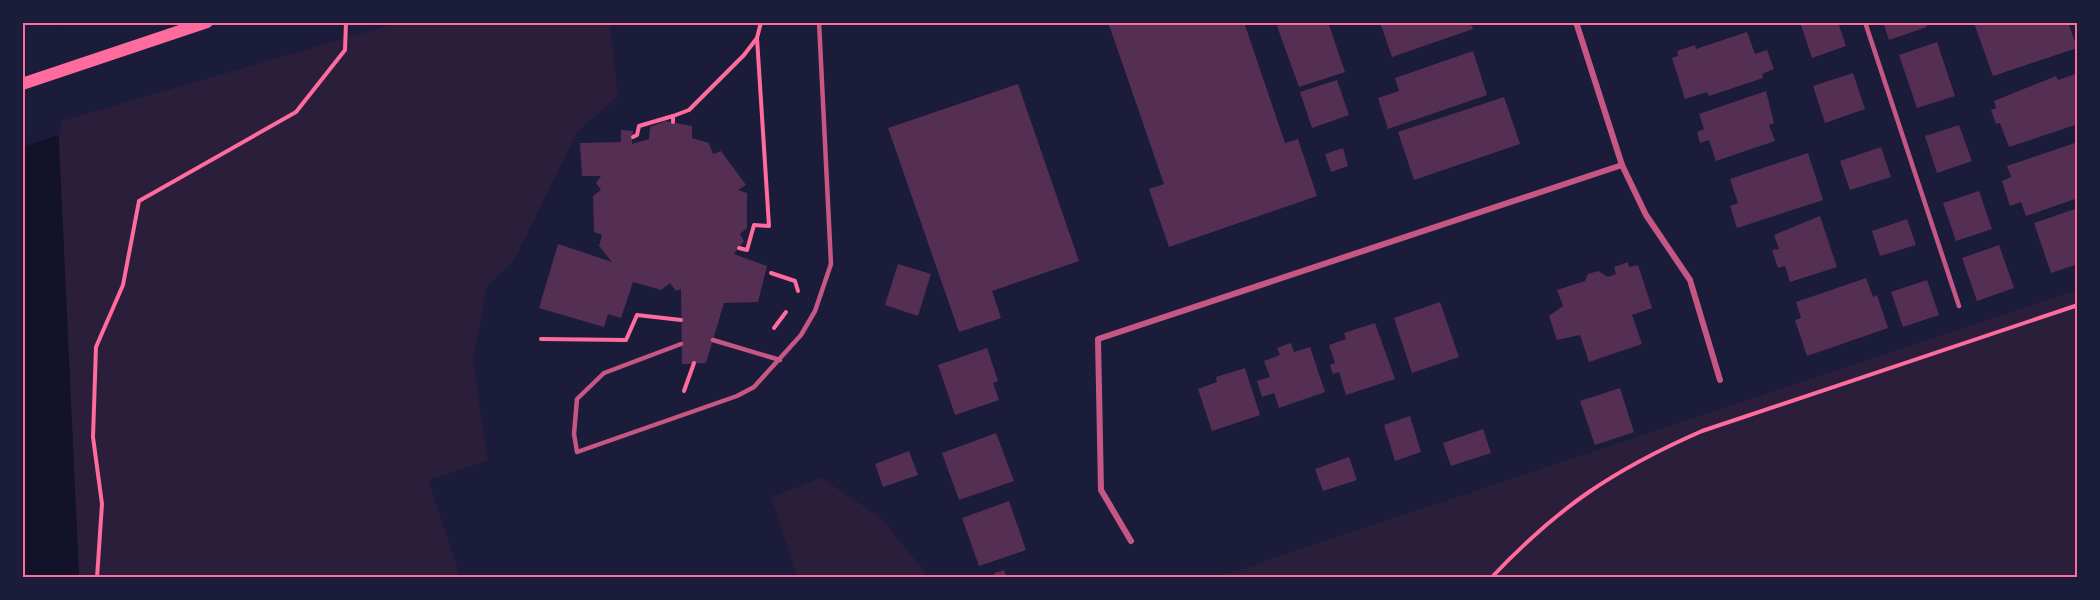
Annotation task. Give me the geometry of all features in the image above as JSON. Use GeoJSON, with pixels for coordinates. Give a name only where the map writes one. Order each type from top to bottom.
{"type":"FeatureCollection","features":[{"type":"Feature","properties":{"kind":"main road"},"geometry":{"type":"LineString","coordinates":[[22,84],[207,22]]}},
{"type":"Feature","properties":{"kind":"street"},"geometry":{"type":"LineString","coordinates":[[1576,22],[1622,165],[1646,215],[1690,280],[1720,380]]}},
{"type":"Feature","properties":{"kind":"street"},"geometry":{"type":"LineString","coordinates":[[1131,541],[1101,490],[1098,339],[1622,165]]}},
{"type":"Feature","properties":{"kind":"lane"},"geometry":{"type":"LineString","coordinates":[[681,344],[604,373],[577,399],[574,434],[577,452],[738,396],[754,387],[801,335],[815,311],[831,264],[819,22]]}},
{"type":"Feature","properties":{"kind":"lane"},"geometry":{"type":"LineString","coordinates":[[1865,22],[1959,306]]}},
{"type":"Feature","properties":{"kind":"lane"},"geometry":{"type":"LineString","coordinates":[[713,340],[780,360]]}},
{"type":"Feature","properties":{"kind":"path"},"geometry":{"type":"LineString","coordinates":[[97,578],[102,504],[93,436],[96,348],[123,285],[139,201],[296,112],[345,50],[346,22]]}},
{"type":"Feature","properties":{"kind":"path"},"geometry":{"type":"LineString","coordinates":[[739,248],[747,250],[754,225],[769,226],[757,39],[762,22]]}},
{"type":"Feature","properties":{"kind":"path"},"geometry":{"type":"LineString","coordinates":[[633,137],[637,135],[639,126],[689,110],[757,39]]}},
{"type":"Feature","properties":{"kind":"path"},"geometry":{"type":"LineString","coordinates":[[673,116],[673,122]]}},
{"type":"Feature","properties":{"kind":"path"},"geometry":{"type":"LineString","coordinates":[[771,273],[795,281],[798,290],[796,297]]}},
{"type":"Feature","properties":{"kind":"path"},"geometry":{"type":"LineString","coordinates":[[1491,578],[1527,539],[1554,516],[1606,478],[1654,452],[1702,432],[2078,305]]}},
{"type":"Feature","properties":{"kind":"path"},"geometry":{"type":"LineString","coordinates":[[766,334],[773,331],[790,306]]}},
{"type":"Feature","properties":{"kind":"path"},"geometry":{"type":"LineString","coordinates":[[541,339],[626,340],[637,315],[681,320]]}},
{"type":"Feature","properties":{"kind":"shaded area"},"geometry":{"type":"Polygon","coordinates":[[[22,23],[58,122],[79,577],[23,577],[22,23]]]}},
{"type":"Feature","properties":{"kind":"shaded area"},"geometry":{"type":"Polygon","coordinates":[[[397,23],[610,23],[618,96],[577,132],[514,261],[487,286],[473,361],[488,460],[428,480],[460,577],[79,577],[58,122],[397,23]]]}},
{"type":"Feature","properties":{"kind":"shaded area"},"geometry":{"type":"Polygon","coordinates":[[[2077,290],[2077,577],[1215,578],[2077,290]]]}},
{"type":"Feature","properties":{"kind":"shaded area"},"geometry":{"type":"Polygon","coordinates":[[[821,478],[881,518],[929,577],[797,577],[771,497],[821,478]]]}},
{"type":"Feature","properties":{"kind":"pier"},"geometry":{"type":"Polygon","coordinates":[[[62,22],[61,134],[22,147],[23,23],[62,22]]]}},
{"type":"Feature","properties":{"kind":"building"},"geometry":{"type":"Polygon","coordinates":[[[1108,22],[1244,22],[1285,143],[1298,139],[1317,196],[1169,247],[1149,189],[1164,184],[1108,22]]]}},
{"type":"Feature","properties":{"kind":"building"},"geometry":{"type":"Polygon","coordinates":[[[1288,22],[1328,22],[1345,72],[1299,87],[1277,26],[1288,22]]]}},
{"type":"Feature","properties":{"kind":"building"},"geometry":{"type":"Polygon","coordinates":[[[1380,22],[1470,22],[1473,29],[1392,57],[1380,22]]]}},
{"type":"Feature","properties":{"kind":"building"},"geometry":{"type":"Polygon","coordinates":[[[1800,22],[1838,22],[1846,46],[1812,58],[1800,22]]]}},
{"type":"Feature","properties":{"kind":"building"},"geometry":{"type":"Polygon","coordinates":[[[1883,22],[1926,22],[1927,27],[1889,40],[1883,22]]]}},
{"type":"Feature","properties":{"kind":"building"},"geometry":{"type":"Polygon","coordinates":[[[2068,22],[2077,48],[1993,76],[1974,23],[2068,22]]]}},
{"type":"Feature","properties":{"kind":"building"},"geometry":{"type":"Polygon","coordinates":[[[1747,32],[1755,54],[1767,50],[1774,69],[1762,74],[1763,78],[1709,96],[1707,92],[1685,99],[1672,58],[1678,56],[1677,51],[1695,45],[1696,49],[1747,32]]]}},
{"type":"Feature","properties":{"kind":"building"},"geometry":{"type":"Polygon","coordinates":[[[1937,42],[1955,96],[1917,108],[1899,55],[1937,42]]]}},
{"type":"Feature","properties":{"kind":"building"},"geometry":{"type":"Polygon","coordinates":[[[1473,51],[1487,95],[1388,129],[1378,98],[1399,91],[1395,78],[1473,51]]]}},
{"type":"Feature","properties":{"kind":"building"},"geometry":{"type":"Polygon","coordinates":[[[1853,73],[1865,109],[1825,123],[1813,86],[1853,73]]]}},
{"type":"Feature","properties":{"kind":"building"},"geometry":{"type":"Polygon","coordinates":[[[2078,73],[2078,124],[2009,147],[2000,123],[1996,124],[1991,110],[1996,108],[1994,101],[2056,76],[2058,80],[2078,73]]]}},
{"type":"Feature","properties":{"kind":"building"},"geometry":{"type":"Polygon","coordinates":[[[1337,80],[1349,115],[1312,128],[1300,92],[1337,80]]]}},
{"type":"Feature","properties":{"kind":"building"},"geometry":{"type":"Polygon","coordinates":[[[1018,84],[1079,261],[992,291],[1001,318],[959,332],[888,128],[1018,84]]]}},
{"type":"Feature","properties":{"kind":"building"},"geometry":{"type":"Polygon","coordinates":[[[1766,91],[1774,123],[1769,125],[1775,141],[1716,161],[1709,140],[1700,143],[1697,132],[1704,129],[1699,114],[1766,91]]]}},
{"type":"Feature","properties":{"kind":"building"},"geometry":{"type":"Polygon","coordinates":[[[1504,97],[1520,144],[1414,180],[1398,132],[1504,97]]]}},
{"type":"Feature","properties":{"kind":"building"},"geometry":{"type":"Polygon","coordinates":[[[665,121],[692,126],[692,138],[709,143],[713,154],[721,151],[746,185],[738,190],[747,193],[747,228],[740,234],[744,241],[734,254],[767,266],[758,302],[724,303],[706,363],[682,364],[681,289],[676,291],[670,283],[661,290],[633,282],[621,318],[608,314],[604,327],[539,308],[558,244],[612,262],[599,246],[602,235],[594,232],[593,196],[601,190],[596,183],[601,176],[582,176],[580,143],[621,142],[621,130],[633,131],[632,144],[649,139],[650,127],[665,121]]]}},
{"type":"Feature","properties":{"kind":"building"},"geometry":{"type":"Polygon","coordinates":[[[1959,125],[1972,161],[1937,173],[1925,136],[1959,125]]]}},
{"type":"Feature","properties":{"kind":"building"},"geometry":{"type":"Polygon","coordinates":[[[2078,142],[2078,198],[2026,216],[2021,202],[2010,206],[2002,181],[2011,177],[2007,166],[2078,142]]]}},
{"type":"Feature","properties":{"kind":"building"},"geometry":{"type":"Polygon","coordinates":[[[1881,147],[1891,177],[1850,190],[1840,161],[1881,147]]]}},
{"type":"Feature","properties":{"kind":"building"},"geometry":{"type":"Polygon","coordinates":[[[1343,148],[1348,166],[1331,172],[1325,154],[1343,148]]]}},
{"type":"Feature","properties":{"kind":"building"},"geometry":{"type":"Polygon","coordinates":[[[1808,153],[1823,200],[1737,228],[1730,206],[1738,203],[1730,179],[1808,153]]]}},
{"type":"Feature","properties":{"kind":"building"},"geometry":{"type":"Polygon","coordinates":[[[1979,191],[1992,229],[1956,241],[1943,203],[1979,191]]]}},
{"type":"Feature","properties":{"kind":"building"},"geometry":{"type":"Polygon","coordinates":[[[2078,208],[2078,264],[2051,273],[2034,223],[2078,208]]]}},
{"type":"Feature","properties":{"kind":"building"},"geometry":{"type":"Polygon","coordinates":[[[1820,216],[1837,267],[1790,282],[1785,266],[1778,268],[1772,250],[1779,249],[1774,235],[1820,216]]]}},
{"type":"Feature","properties":{"kind":"building"},"geometry":{"type":"Polygon","coordinates":[[[1907,219],[1916,245],[1880,256],[1872,231],[1907,219]]]}},
{"type":"Feature","properties":{"kind":"building"},"geometry":{"type":"Polygon","coordinates":[[[1999,245],[2014,288],[1977,301],[1962,258],[1999,245]]]}},
{"type":"Feature","properties":{"kind":"building"},"geometry":{"type":"Polygon","coordinates":[[[1628,262],[1629,267],[1638,265],[1652,308],[1632,315],[1642,344],[1589,362],[1580,335],[1557,340],[1549,316],[1563,306],[1557,290],[1585,281],[1588,274],[1598,271],[1608,277],[1616,274],[1614,267],[1628,262]]]}},
{"type":"Feature","properties":{"kind":"building"},"geometry":{"type":"Polygon","coordinates":[[[898,264],[931,274],[918,316],[885,305],[898,264]]]}},
{"type":"Feature","properties":{"kind":"building"},"geometry":{"type":"Polygon","coordinates":[[[1866,278],[1873,297],[1877,295],[1888,328],[1807,356],[1795,320],[1801,318],[1796,302],[1866,278]]]}},
{"type":"Feature","properties":{"kind":"building"},"geometry":{"type":"Polygon","coordinates":[[[1927,280],[1939,315],[1903,327],[1891,292],[1927,280]]]}},
{"type":"Feature","properties":{"kind":"building"},"geometry":{"type":"Polygon","coordinates":[[[1440,302],[1459,357],[1412,373],[1394,318],[1440,302]]]}},
{"type":"Feature","properties":{"kind":"building"},"geometry":{"type":"Polygon","coordinates":[[[1375,323],[1395,379],[1346,395],[1339,372],[1333,374],[1330,365],[1335,363],[1329,345],[1346,339],[1344,333],[1375,323]]]}},
{"type":"Feature","properties":{"kind":"building"},"geometry":{"type":"Polygon","coordinates":[[[1291,343],[1294,352],[1310,347],[1325,392],[1279,408],[1274,393],[1262,397],[1257,381],[1270,377],[1264,361],[1280,355],[1277,348],[1291,343]]]}},
{"type":"Feature","properties":{"kind":"building"},"geometry":{"type":"Polygon","coordinates":[[[987,348],[998,381],[993,383],[999,400],[955,415],[938,365],[987,348]]]}},
{"type":"Feature","properties":{"kind":"building"},"geometry":{"type":"Polygon","coordinates":[[[1245,368],[1260,415],[1212,431],[1198,389],[1217,382],[1216,377],[1245,368]]]}},
{"type":"Feature","properties":{"kind":"building"},"geometry":{"type":"Polygon","coordinates":[[[1620,388],[1634,432],[1595,445],[1580,401],[1620,388]]]}},
{"type":"Feature","properties":{"kind":"building"},"geometry":{"type":"Polygon","coordinates":[[[1410,416],[1421,452],[1395,461],[1384,425],[1410,416]]]}},
{"type":"Feature","properties":{"kind":"building"},"geometry":{"type":"Polygon","coordinates":[[[1483,429],[1491,453],[1451,466],[1443,443],[1483,429]]]}},
{"type":"Feature","properties":{"kind":"building"},"geometry":{"type":"Polygon","coordinates":[[[996,433],[1014,481],[959,500],[942,453],[996,433]]]}},
{"type":"Feature","properties":{"kind":"building"},"geometry":{"type":"Polygon","coordinates":[[[909,451],[918,475],[883,487],[875,464],[909,451]]]}},
{"type":"Feature","properties":{"kind":"building"},"geometry":{"type":"Polygon","coordinates":[[[1349,457],[1357,480],[1323,491],[1315,469],[1349,457]]]}},
{"type":"Feature","properties":{"kind":"building"},"geometry":{"type":"Polygon","coordinates":[[[1009,501],[1026,550],[979,566],[962,518],[1009,501]]]}},
{"type":"Feature","properties":{"kind":"building"},"geometry":{"type":"Polygon","coordinates":[[[1004,570],[1007,578],[995,578],[994,573],[1004,570]]]}}]}
